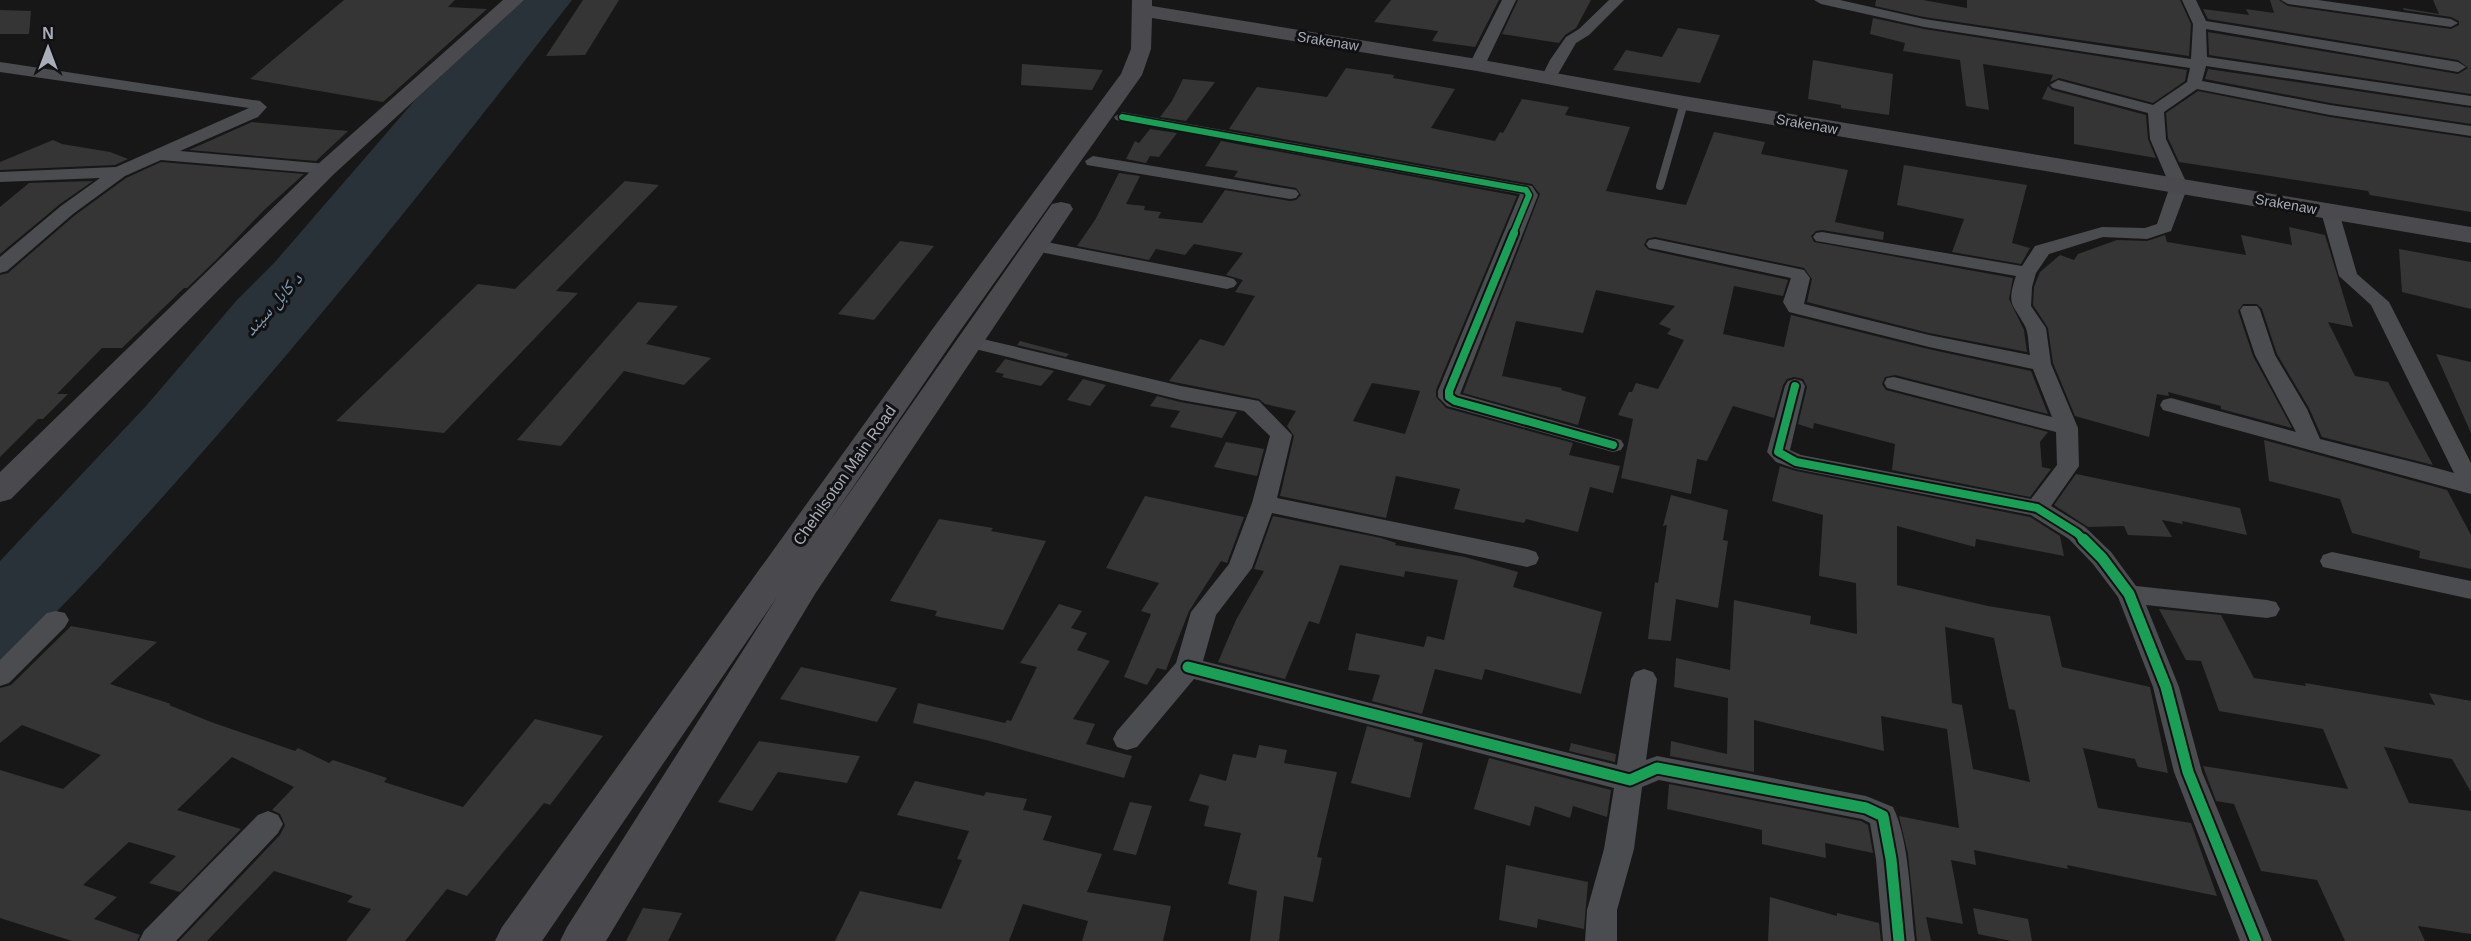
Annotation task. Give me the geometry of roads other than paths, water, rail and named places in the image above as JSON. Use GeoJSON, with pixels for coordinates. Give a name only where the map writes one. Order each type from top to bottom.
{"type":"FeatureCollection","features":[{"type":"Feature","properties":{"kind":"main road"},"geometry":{"type":"LineString","coordinates":[[0,491],[326,169],[514,0]]}},
{"type":"Feature","properties":{"kind":"main road","name":"Srakenaw"},"geometry":{"type":"LineString","coordinates":[[1153,6],[1684,103],[2471,235]]}},
{"type":"Feature","properties":{"kind":"main road","name":"Chehilsoton Main Road"},"geometry":{"type":"LineString","coordinates":[[582,941],[678,790],[803,585],[1122,117],[1153,77],[1163,49],[1153,6]]}},
{"type":"Feature","properties":{"kind":"main road","name":"Chehilsoton Main Road"},"geometry":{"type":"LineString","coordinates":[[517,941],[931,351],[1131,75],[1153,6]]}},
{"type":"Feature","properties":{"kind":"main road"},"geometry":{"type":"LineString","coordinates":[[631,777],[678,790]]}},
{"type":"Feature","properties":{"kind":"street"},"geometry":{"type":"LineString","coordinates":[[1477,65],[1509,0]]}},
{"type":"Feature","properties":{"kind":"street"},"geometry":{"type":"LineString","coordinates":[[1550,78],[1557,60],[1570,40],[1584,32],[1617,0]]}},
{"type":"Feature","properties":{"kind":"street"},"geometry":{"type":"LineString","coordinates":[[1821,0],[1924,23],[2471,101]]}},
{"type":"Feature","properties":{"kind":"street"},"geometry":{"type":"LineString","coordinates":[[2058,86],[2156,110],[2194,84],[2199,63],[2200,24],[2189,0]]}},
{"type":"Feature","properties":{"kind":"street"},"geometry":{"type":"LineString","coordinates":[[2288,0],[2451,23]]}},
{"type":"Feature","properties":{"kind":"street"},"geometry":{"type":"LineString","coordinates":[[2200,24],[2458,67]]}},
{"type":"Feature","properties":{"kind":"street"},"geometry":{"type":"LineString","coordinates":[[0,67],[254,104],[259,107],[252,114],[119,172],[67,210],[0,267]]}},
{"type":"Feature","properties":{"kind":"street"},"geometry":{"type":"LineString","coordinates":[[2194,84],[2330,110],[2471,131]]}},
{"type":"Feature","properties":{"kind":"street"},"geometry":{"type":"LineString","coordinates":[[2037,508],[2068,466],[2067,428],[2041,364],[2036,328],[2021,306],[2022,287],[2027,273],[2043,250],[2102,232],[2147,234],[2165,227],[2179,186],[2158,140],[2156,110]]}},
{"type":"Feature","properties":{"kind":"street"},"geometry":{"type":"LineString","coordinates":[[1122,117],[1526,190],[1529,195],[1449,391],[1449,397],[1455,401],[1613,445]]}},
{"type":"Feature","properties":{"kind":"street"},"geometry":{"type":"LineString","coordinates":[[159,155],[326,169]]}},
{"type":"Feature","properties":{"kind":"street"},"geometry":{"type":"LineString","coordinates":[[1093,160],[1290,194]]}},
{"type":"Feature","properties":{"kind":"street"},"geometry":{"type":"LineString","coordinates":[[0,177],[119,172]]}},
{"type":"Feature","properties":{"kind":"street"},"geometry":{"type":"LineString","coordinates":[[2331,212],[2348,276],[2379,302],[2471,485]]}},
{"type":"Feature","properties":{"kind":"street"},"geometry":{"type":"LineString","coordinates":[[1822,237],[1958,259],[2027,273]]}},
{"type":"Feature","properties":{"kind":"street"},"geometry":{"type":"LineString","coordinates":[[1655,244],[1797,274],[1801,278],[1793,302],[1796,308],[1929,341],[2041,364]]}},
{"type":"Feature","properties":{"kind":"street"},"geometry":{"type":"LineString","coordinates":[[1036,246],[1227,283]]}},
{"type":"Feature","properties":{"kind":"street"},"geometry":{"type":"LineString","coordinates":[[2250,310],[2264,353],[2306,426],[2311,444]]}},
{"type":"Feature","properties":{"kind":"street"},"geometry":{"type":"LineString","coordinates":[[970,342],[1181,393],[1251,406],[1281,435],[1264,503],[1240,568],[1204,612],[1188,667],[1126,739]]}},
{"type":"Feature","properties":{"kind":"street"},"geometry":{"type":"LineString","coordinates":[[1894,383],[2067,428]]}},
{"type":"Feature","properties":{"kind":"street"},"geometry":{"type":"LineString","coordinates":[[1795,386],[1778,452],[1784,457],[1796,462],[2037,508],[2077,533],[2102,558],[2129,594],[2166,687],[2188,772],[2256,941]]}},
{"type":"Feature","properties":{"kind":"street"},"geometry":{"type":"LineString","coordinates":[[2171,405],[2471,485]]}},
{"type":"Feature","properties":{"kind":"street"},"geometry":{"type":"LineString","coordinates":[[1264,503],[1527,558]]}},
{"type":"Feature","properties":{"kind":"street"},"geometry":{"type":"LineString","coordinates":[[2332,561],[2471,590]]}},
{"type":"Feature","properties":{"kind":"street"},"geometry":{"type":"LineString","coordinates":[[2129,594],[2267,609]]}},
{"type":"Feature","properties":{"kind":"street"},"geometry":{"type":"LineString","coordinates":[[0,676],[56,620]]}},
{"type":"Feature","properties":{"kind":"street"},"geometry":{"type":"LineString","coordinates":[[1188,667],[1630,780],[1657,768],[1866,808],[1883,816],[1891,859],[1899,941]]}},
{"type":"Feature","properties":{"kind":"street"},"geometry":{"type":"LineString","coordinates":[[1601,941],[1602,910],[1618,849],[1644,679]]}},
{"type":"Feature","properties":{"kind":"street"},"geometry":{"type":"LineString","coordinates":[[155,941],[268,824]]}},
{"type":"Feature","properties":{"kind":"lane"},"geometry":{"type":"LineString","coordinates":[[1660,186],[1684,103]]}},
{"type":"Feature","properties":{"kind":"water","name":"د کابل سيند"},"geometry":{"type":"Polygon","coordinates":[[[523,0],[572,0],[389,231],[247,401],[102,564],[0,667],[0,561],[146,406],[416,99],[523,0]]]}}]}
